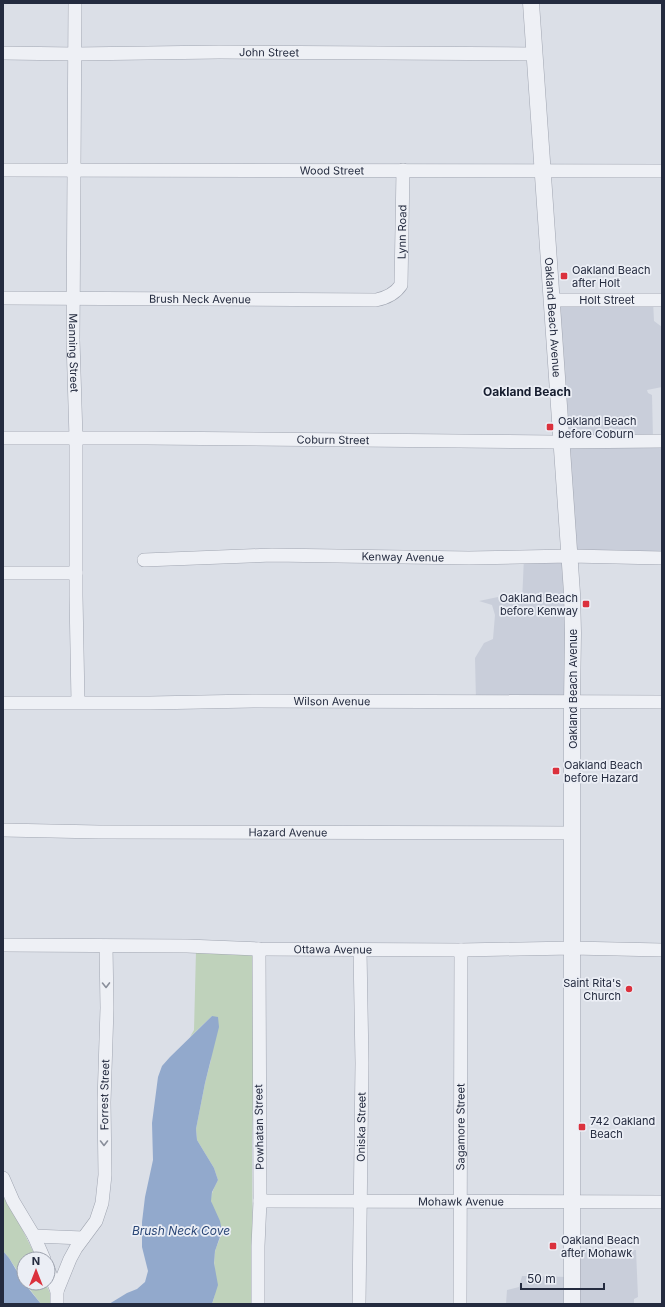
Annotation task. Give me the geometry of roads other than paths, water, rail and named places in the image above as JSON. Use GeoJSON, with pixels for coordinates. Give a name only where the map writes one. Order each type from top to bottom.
{"type":"FeatureCollection","features":[{"type":"Feature","properties":{"kind":"street","name":"Manning Street"},"geometry":{"type":"LineString","coordinates":[[75,3],[73,340],[76,438],[78,702]]}},
{"type":"Feature","properties":{"kind":"street","name":"Oakland Beach Avenue"},"geometry":{"type":"LineString","coordinates":[[531,3],[570,556],[573,633],[572,1304]]}},
{"type":"Feature","properties":{"kind":"street","name":"John Street"},"geometry":{"type":"LineString","coordinates":[[3,53],[75,54],[219,52],[534,54]]}},
{"type":"Feature","properties":{"kind":"street","name":"Wood Street"},"geometry":{"type":"LineString","coordinates":[[3,170],[662,171]]}},
{"type":"Feature","properties":{"kind":"street","name":"Lynn Road"},"geometry":{"type":"LineString","coordinates":[[396,292],[401,285],[402,272],[403,170]]}},
{"type":"Feature","properties":{"kind":"street","name":"Brush Neck Avenue"},"geometry":{"type":"LineString","coordinates":[[3,298],[376,300],[383,299],[396,292]]}},
{"type":"Feature","properties":{"kind":"street","name":"Holt Street"},"geometry":{"type":"LineString","coordinates":[[552,300],[662,300]]}},
{"type":"Feature","properties":{"kind":"street","name":"Coburn Street"},"geometry":{"type":"LineString","coordinates":[[3,438],[562,442],[662,441]]}},
{"type":"Feature","properties":{"kind":"street","name":"Kenway Avenue"},"geometry":{"type":"LineString","coordinates":[[144,560],[272,555],[469,558],[570,556],[662,558]]}},
{"type":"Feature","properties":{"kind":"street"},"geometry":{"type":"LineString","coordinates":[[3,573],[76,573]]}},
{"type":"Feature","properties":{"kind":"street","name":"Wilson Avenue"},"geometry":{"type":"LineString","coordinates":[[3,703],[150,703],[246,701],[662,702]]}},
{"type":"Feature","properties":{"kind":"street","name":"Hazard Avenue"},"geometry":{"type":"LineString","coordinates":[[3,830],[99,832],[572,833]]}},
{"type":"Feature","properties":{"kind":"street","name":"Ottawa Avenue"},"geometry":{"type":"LineString","coordinates":[[3,945],[187,946],[259,949],[360,950],[572,948],[662,950]]}},
{"type":"Feature","properties":{"kind":"street","name":"Forrest Street"},"geometry":{"type":"LineString","coordinates":[[57,1298],[70,1259],[76,1248],[96,1221],[102,1203],[104,1182],[107,1008],[106,946]]}},
{"type":"Feature","properties":{"kind":"street","name":"Powhatan Street"},"geometry":{"type":"LineString","coordinates":[[258,1304],[260,1202],[259,949]]}},
{"type":"Feature","properties":{"kind":"street","name":"Oniska Street"},"geometry":{"type":"LineString","coordinates":[[359,1304],[362,1063],[360,950]]}},
{"type":"Feature","properties":{"kind":"street","name":"Sagamore Street"},"geometry":{"type":"LineString","coordinates":[[460,1304],[461,950]]}},
{"type":"Feature","properties":{"kind":"street"},"geometry":{"type":"LineString","coordinates":[[3,1178],[41,1251]]}},
{"type":"Feature","properties":{"kind":"street","name":"Mohawk Avenue"},"geometry":{"type":"LineString","coordinates":[[260,1202],[662,1202]]}},
{"type":"Feature","properties":{"kind":"street"},"geometry":{"type":"LineString","coordinates":[[34,1236],[83,1238]]}},
{"type":"Feature","properties":{"kind":"water","name":"Brush Neck Cove"},"geometry":{"type":"Polygon","coordinates":[[[212,1016],[218,1017],[219,1027],[205,1083],[196,1129],[197,1140],[214,1168],[218,1180],[212,1192],[211,1201],[220,1221],[222,1231],[215,1251],[214,1263],[218,1285],[212,1304],[109,1304],[137,1289],[145,1282],[148,1271],[142,1247],[142,1222],[145,1197],[153,1160],[152,1123],[158,1077],[162,1066],[212,1016]]]}},
{"type":"Feature","properties":{"kind":"water"},"geometry":{"type":"Polygon","coordinates":[[[3,1251],[16,1270],[16,1291],[30,1291],[41,1304],[3,1304],[3,1251]]]}},
{"type":"Feature","properties":{"kind":"place","name":"Oakland Beach after Holt"},"geometry":{"type":"Point","coordinates":[564,276]}},
{"type":"Feature","properties":{"kind":"place","name":"Oakland Beach before Coburn"},"geometry":{"type":"Point","coordinates":[550,427]}},
{"type":"Feature","properties":{"kind":"place","name":"Oakland Beach before Kenway"},"geometry":{"type":"Point","coordinates":[586,604]}},
{"type":"Feature","properties":{"kind":"place","name":"Oakland Beach before Hazard"},"geometry":{"type":"Point","coordinates":[556,771]}},
{"type":"Feature","properties":{"kind":"place","name":"Saint Rita's Church"},"geometry":{"type":"Point","coordinates":[629,989]}},
{"type":"Feature","properties":{"kind":"place","name":"742 Oakland Beach"},"geometry":{"type":"Point","coordinates":[582,1127]}},
{"type":"Feature","properties":{"kind":"place","name":"Oakland Beach after Mohawk"},"geometry":{"type":"Point","coordinates":[553,1246]}},
{"type":"Feature","properties":{"kind":"district","name":"Oakland Beach"},"geometry":{"type":"Point","coordinates":[527,391]}}]}
